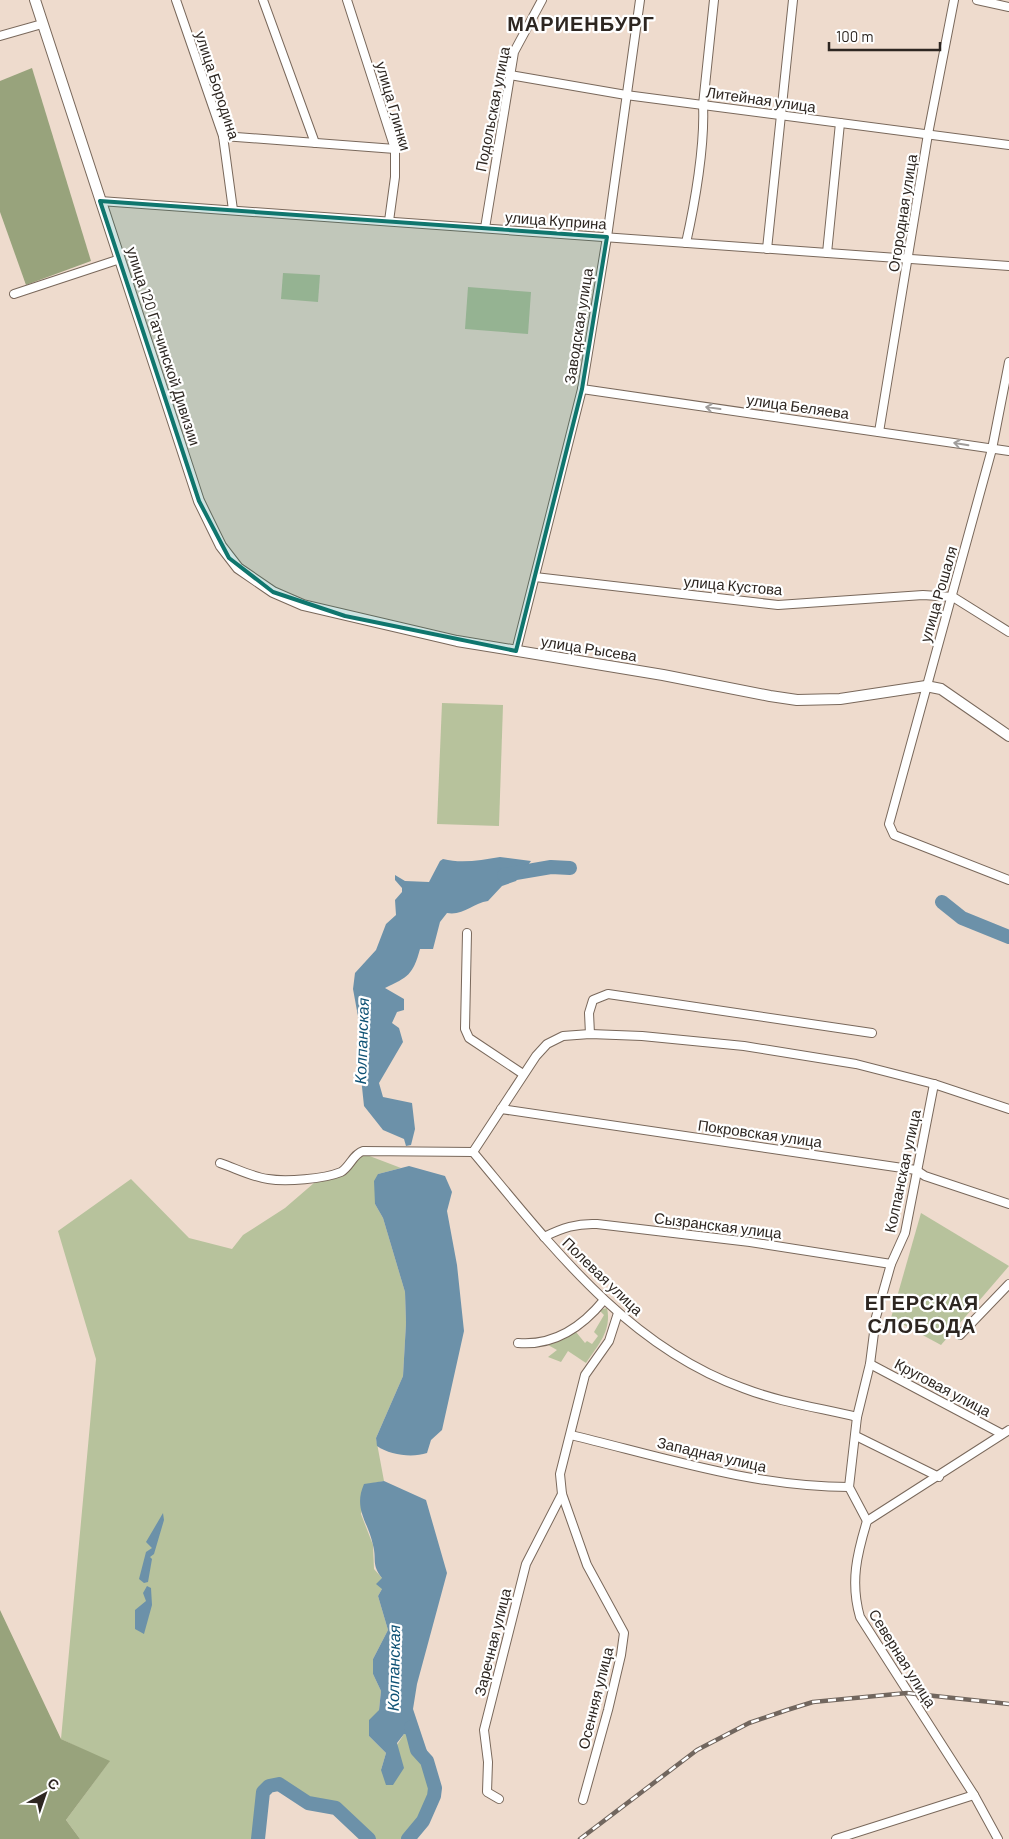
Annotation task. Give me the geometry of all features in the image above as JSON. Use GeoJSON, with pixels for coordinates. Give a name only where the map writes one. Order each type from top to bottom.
{"type":"FeatureCollection","features":[{"type":"Feature","properties":{"kind":"main road","name":"улица 120 Гатчинской Дивизии"},"geometry":{"type":"LineString","coordinates":[[35,0],[199,501]]}},
{"type":"Feature","properties":{"kind":"main road","name":"улица Рысева"},"geometry":{"type":"LineString","coordinates":[[199,501],[221,546],[238,568],[273,592],[303,605],[345,616],[516,651],[797,700],[840,699],[926,686],[941,689],[1009,736]]}},
{"type":"Feature","properties":{"kind":"street","name":"улица Бородина"},"geometry":{"type":"LineString","coordinates":[[176,0],[223,136],[233,210]]}},
{"type":"Feature","properties":{"kind":"street"},"geometry":{"type":"LineString","coordinates":[[263,0],[315,143]]}},
{"type":"Feature","properties":{"kind":"street","name":"улица Глинки"},"geometry":{"type":"LineString","coordinates":[[347,0],[395,149],[396,177],[389,221]]}},
{"type":"Feature","properties":{"kind":"street","name":"Подольская улица"},"geometry":{"type":"LineString","coordinates":[[485,228],[514,52],[542,0]]}},
{"type":"Feature","properties":{"kind":"street","name":"Заводская улица"},"geometry":{"type":"LineString","coordinates":[[516,651],[582,388],[607,237],[640,0]]}},
{"type":"Feature","properties":{"kind":"street"},"geometry":{"type":"LineString","coordinates":[[686,243],[692,214],[704,122],[703,105],[714,0]]}},
{"type":"Feature","properties":{"kind":"street"},"geometry":{"type":"LineString","coordinates":[[767,248],[793,0]]}},
{"type":"Feature","properties":{"kind":"street","name":"Огородная улица"},"geometry":{"type":"LineString","coordinates":[[879,432],[909,259],[928,134],[954,0]]}},
{"type":"Feature","properties":{"kind":"street"},"geometry":{"type":"LineString","coordinates":[[977,0],[1009,7]]}},
{"type":"Feature","properties":{"kind":"street"},"geometry":{"type":"LineString","coordinates":[[0,36],[42,24]]}},
{"type":"Feature","properties":{"kind":"street","name":"Литейная улица"},"geometry":{"type":"LineString","coordinates":[[510,75],[626,95],[1009,145]]}},
{"type":"Feature","properties":{"kind":"street"},"geometry":{"type":"LineString","coordinates":[[827,253],[840,123]]}},
{"type":"Feature","properties":{"kind":"street"},"geometry":{"type":"LineString","coordinates":[[223,136],[395,149]]}},
{"type":"Feature","properties":{"kind":"street","name":"улица Куприна"},"geometry":{"type":"LineString","coordinates":[[100,201],[1009,266]]}},
{"type":"Feature","properties":{"kind":"street"},"geometry":{"type":"LineString","coordinates":[[14,294],[120,259]]}},
{"type":"Feature","properties":{"kind":"street","name":"улица Рошаля"},"geometry":{"type":"LineString","coordinates":[[1009,362],[992,449],[953,597],[888,824],[894,834],[1009,880]]}},
{"type":"Feature","properties":{"kind":"street","name":"улица Беляева"},"geometry":{"type":"LineString","coordinates":[[582,388],[1009,451]]}},
{"type":"Feature","properties":{"kind":"street","name":"улица Кустова"},"geometry":{"type":"LineString","coordinates":[[535,577],[778,605],[923,595],[953,597],[1009,632]]}},
{"type":"Feature","properties":{"kind":"street"},"geometry":{"type":"LineString","coordinates":[[467,933],[465,1029],[470,1038],[523,1074]]}},
{"type":"Feature","properties":{"kind":"street"},"geometry":{"type":"LineString","coordinates":[[590,1034],[589,1013],[593,1000],[608,994],[872,1033]]}},
{"type":"Feature","properties":{"kind":"street"},"geometry":{"type":"LineString","coordinates":[[220,1163],[268,1179],[308,1178],[324,1177],[343,1171],[359,1152],[473,1152],[523,1074],[546,1044],[563,1036],[590,1034],[642,1036],[744,1046],[856,1064],[934,1084],[1009,1109]]}},
{"type":"Feature","properties":{"kind":"street","name":"Колпанская улица"},"geometry":{"type":"LineString","coordinates":[[848,1487],[857,1417],[870,1364],[876,1317],[891,1264],[905,1233],[934,1084]]}},
{"type":"Feature","properties":{"kind":"street","name":"Покровская улица"},"geometry":{"type":"LineString","coordinates":[[501,1109],[916,1170],[925,1176],[1009,1204]]}},
{"type":"Feature","properties":{"kind":"street","name":"Полевая улица"},"geometry":{"type":"LineString","coordinates":[[473,1152],[544,1236],[604,1300],[669,1353],[744,1389],[857,1417]]}},
{"type":"Feature","properties":{"kind":"street","name":"Сызранская улица"},"geometry":{"type":"LineString","coordinates":[[544,1236],[566,1226],[580,1223],[597,1224],[750,1242],[891,1264]]}},
{"type":"Feature","properties":{"kind":"street"},"geometry":{"type":"LineString","coordinates":[[960,1335],[1009,1284]]}},
{"type":"Feature","properties":{"kind":"street"},"geometry":{"type":"LineString","coordinates":[[518,1343],[530,1344],[556,1339],[577,1328],[604,1300]]}},
{"type":"Feature","properties":{"kind":"street"},"geometry":{"type":"LineString","coordinates":[[562,1494],[560,1474],[585,1375],[609,1341],[618,1313]]}},
{"type":"Feature","properties":{"kind":"street","name":"Круговая улица"},"geometry":{"type":"LineString","coordinates":[[870,1364],[1006,1432]]}},
{"type":"Feature","properties":{"kind":"street"},"geometry":{"type":"LineString","coordinates":[[848,1487],[867,1521],[939,1477],[1006,1432]]}},
{"type":"Feature","properties":{"kind":"street","name":"Западная улица"},"geometry":{"type":"LineString","coordinates":[[571,1435],[754,1479],[816,1487],[848,1487]]}},
{"type":"Feature","properties":{"kind":"street"},"geometry":{"type":"LineString","coordinates":[[856,1436],[939,1477]]}},
{"type":"Feature","properties":{"kind":"street","name":"Заречная улица"},"geometry":{"type":"LineString","coordinates":[[499,1799],[487,1792],[488,1762],[484,1730],[526,1564],[562,1494]]}},
{"type":"Feature","properties":{"kind":"street","name":"Осенняя улица"},"geometry":{"type":"LineString","coordinates":[[562,1494],[587,1565],[624,1634],[608,1710],[582,1800]]}},
{"type":"Feature","properties":{"kind":"street","name":"Северная улица"},"geometry":{"type":"LineString","coordinates":[[867,1521],[854,1572],[855,1602],[860,1617],[974,1795],[998,1839]]}},
{"type":"Feature","properties":{"kind":"street"},"geometry":{"type":"LineString","coordinates":[[836,1839],[974,1795]]}},
{"type":"Feature","properties":{"kind":"highlighted area"},"geometry":{"type":"Polygon","coordinates":[[[100,201],[607,237],[582,389],[516,651],[345,616],[273,592],[229,558],[199,501],[100,201]]]}},
{"type":"Feature","properties":{"kind":"green space"},"geometry":{"type":"Polygon","coordinates":[[[32,68],[91,261],[26,285],[0,212],[0,81],[32,68]]]}},
{"type":"Feature","properties":{"kind":"green space"},"geometry":{"type":"Polygon","coordinates":[[[283,273],[320,275],[318,302],[281,299],[283,273]]]}},
{"type":"Feature","properties":{"kind":"green space"},"geometry":{"type":"Polygon","coordinates":[[[468,287],[531,292],[528,334],[465,329],[468,287]]]}},
{"type":"Feature","properties":{"kind":"green space"},"geometry":{"type":"Polygon","coordinates":[[[442,703],[503,705],[499,826],[437,824],[442,703]]]}},
{"type":"Feature","properties":{"kind":"green space"},"geometry":{"type":"Polygon","coordinates":[[[359,1152],[401,1168],[378,1174],[375,1204],[383,1218],[405,1292],[406,1323],[403,1376],[376,1438],[384,1481],[369,1484],[361,1514],[373,1545],[374,1569],[382,1578],[382,1589],[378,1596],[388,1630],[373,1659],[373,1674],[381,1691],[379,1710],[369,1736],[386,1753],[381,1770],[404,1734],[409,1735],[431,1773],[434,1792],[432,1802],[419,1828],[408,1839],[369,1839],[336,1808],[308,1803],[279,1784],[269,1786],[263,1792],[258,1839],[80,1839],[66,1820],[109,1762],[61,1739],[96,1359],[58,1231],[131,1179],[189,1238],[232,1249],[243,1235],[285,1208],[314,1183],[343,1171],[359,1152]]]}},
{"type":"Feature","properties":{"kind":"green space"},"geometry":{"type":"Polygon","coordinates":[[[921,1213],[1009,1266],[941,1345],[891,1318],[921,1213]]]}},
{"type":"Feature","properties":{"kind":"green space"},"geometry":{"type":"Polygon","coordinates":[[[607,1308],[608,1324],[606,1331],[586,1363],[568,1351],[561,1362],[548,1357],[557,1350],[548,1345],[576,1332],[585,1343],[587,1341],[592,1344],[598,1336],[594,1332],[604,1315],[599,1310],[607,1308]]]}},
{"type":"Feature","properties":{"kind":"green space"},"geometry":{"type":"Polygon","coordinates":[[[0,1610],[61,1739],[110,1761],[66,1820],[80,1839],[0,1839],[0,1610]]]}},
{"type":"Feature","properties":{"kind":"water"},"geometry":{"type":"Polygon","coordinates":[[[500,857],[531,861],[516,881],[502,886],[488,901],[458,913],[447,913],[440,922],[433,949],[420,949],[412,970],[404,978],[385,988],[404,999],[404,1010],[397,1012],[392,1023],[399,1028],[403,1042],[379,1083],[383,1097],[412,1103],[415,1129],[411,1145],[406,1146],[404,1139],[383,1130],[364,1106],[360,1068],[362,1038],[353,989],[355,973],[376,950],[386,924],[396,915],[395,900],[402,892],[402,888],[395,880],[395,875],[405,881],[429,882],[440,861],[443,859],[464,861],[500,857]]]}},
{"type":"Feature","properties":{"kind":"water"},"geometry":{"type":"Polygon","coordinates":[[[409,1166],[445,1176],[452,1192],[447,1211],[457,1265],[464,1331],[442,1430],[431,1440],[427,1453],[421,1455],[395,1453],[382,1449],[377,1446],[376,1438],[403,1376],[406,1323],[405,1292],[383,1218],[375,1204],[374,1181],[378,1174],[409,1166]]]}},
{"type":"Feature","properties":{"kind":"water"},"geometry":{"type":"Polygon","coordinates":[[[384,1481],[426,1500],[447,1573],[417,1684],[413,1709],[429,1757],[427,1761],[409,1735],[404,1734],[397,1743],[404,1768],[393,1785],[386,1785],[381,1770],[386,1753],[369,1736],[369,1720],[379,1710],[381,1691],[373,1674],[373,1659],[388,1630],[378,1596],[382,1589],[376,1584],[382,1578],[375,1565],[373,1545],[362,1515],[360,1501],[364,1484],[384,1481]]]}},
{"type":"Feature","properties":{"kind":"water"},"geometry":{"type":"Polygon","coordinates":[[[163,1513],[164,1520],[154,1554],[150,1557],[152,1559],[148,1582],[144,1583],[139,1579],[146,1552],[152,1548],[146,1542],[163,1513]]]}},
{"type":"Feature","properties":{"kind":"water"},"geometry":{"type":"Polygon","coordinates":[[[147,1586],[151,1588],[152,1605],[144,1634],[135,1629],[135,1610],[146,1601],[143,1593],[147,1586]]]}},
{"type":"Feature","properties":{"kind":"waterway","name":"Колпанская"},"geometry":{"type":"LineString","coordinates":[[504,875],[551,867],[570,868]]}},
{"type":"Feature","properties":{"kind":"waterway","name":"Колпанская"},"geometry":{"type":"LineString","coordinates":[[942,902],[962,918],[1009,937]]}},
{"type":"Feature","properties":{"kind":"waterway","name":"Колпанская"},"geometry":{"type":"LineString","coordinates":[[408,1839],[423,1821],[434,1796],[435,1788],[427,1761],[417,1750],[411,1727]]}},
{"type":"Feature","properties":{"kind":"waterway","name":"Колпанская"},"geometry":{"type":"LineString","coordinates":[[258,1839],[263,1792],[269,1786],[279,1784],[308,1803],[336,1808],[369,1839]]}},
{"type":"Feature","properties":{"kind":"railway"},"geometry":{"type":"LineString","coordinates":[[580,1839],[697,1750],[749,1723],[787,1710],[813,1702],[907,1693],[1009,1704]]}},
{"type":"Feature","properties":{"kind":"district","name":"МАРИЕНБУРГ"},"geometry":{"type":"Point","coordinates":[581,23]}},
{"type":"Feature","properties":{"kind":"district","name":"ЕГЕРСКАЯ СЛОБОДА"},"geometry":{"type":"Point","coordinates":[922,1314]}}]}
